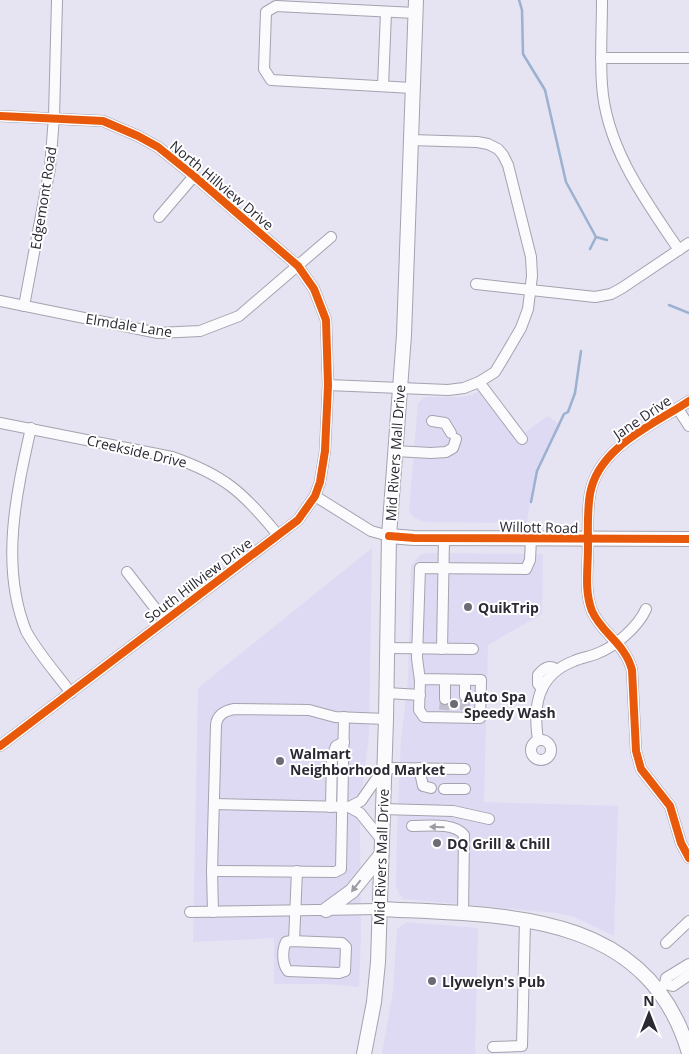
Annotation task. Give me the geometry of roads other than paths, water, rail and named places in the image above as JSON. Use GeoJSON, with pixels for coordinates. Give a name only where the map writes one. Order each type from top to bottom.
{"type":"FeatureCollection","features":[{"type":"Feature","properties":{"kind":"main road","name":"Mid Rivers Mall Drive"},"geometry":{"type":"LineString","coordinates":[[364,1054],[371,1023],[376,983],[387,693],[389,536],[400,388],[416,7]]}},
{"type":"Feature","properties":{"kind":"main road","name":"Willott Road"},"geometry":{"type":"LineString","coordinates":[[389,536],[588,540],[689,539]]}},
{"type":"Feature","properties":{"kind":"main road"},"geometry":{"type":"LineString","coordinates":[[326,910],[352,891],[381,854]]}},
{"type":"Feature","properties":{"kind":"main road"},"geometry":{"type":"LineString","coordinates":[[379,909],[463,914],[526,921],[561,927],[591,938],[632,964],[661,987],[689,1053]]}},
{"type":"Feature","properties":{"kind":"street","name":"Edgemont Road"},"geometry":{"type":"LineString","coordinates":[[24,306],[50,168],[54,117],[57,0]]}},
{"type":"Feature","properties":{"kind":"street"},"geometry":{"type":"LineString","coordinates":[[602,0],[601,58],[602,86],[606,112],[618,149],[642,194],[679,250]]}},
{"type":"Feature","properties":{"kind":"street"},"geometry":{"type":"LineString","coordinates":[[412,88],[278,82],[271,80],[264,69],[266,12],[276,6],[386,12],[416,7]]}},
{"type":"Feature","properties":{"kind":"street"},"geometry":{"type":"LineString","coordinates":[[383,86],[386,12]]}},
{"type":"Feature","properties":{"kind":"street"},"geometry":{"type":"LineString","coordinates":[[601,58],[689,58]]}},
{"type":"Feature","properties":{"kind":"street","name":"North Hillview Drive"},"geometry":{"type":"LineString","coordinates":[[0,116],[54,117],[103,121],[120,127],[158,147],[194,176],[298,266],[314,289],[326,320],[328,385]]}},
{"type":"Feature","properties":{"kind":"street"},"geometry":{"type":"LineString","coordinates":[[328,385],[448,390],[464,388],[479,382],[494,372],[521,328],[531,291],[531,257],[504,155],[488,144],[410,140]]}},
{"type":"Feature","properties":{"kind":"street"},"geometry":{"type":"LineString","coordinates":[[159,217],[194,176]]}},
{"type":"Feature","properties":{"kind":"street","name":"Elmdale Lane"},"geometry":{"type":"LineString","coordinates":[[0,301],[158,333],[200,331],[239,316],[331,237]]}},
{"type":"Feature","properties":{"kind":"street"},"geometry":{"type":"LineString","coordinates":[[476,284],[577,297],[595,297],[611,294],[689,243]]}},
{"type":"Feature","properties":{"kind":"street"},"geometry":{"type":"LineString","coordinates":[[479,382],[522,439]]}},
{"type":"Feature","properties":{"kind":"street","name":"South Hillview Drive"},"geometry":{"type":"LineString","coordinates":[[0,746],[298,520],[315,496],[324,467],[328,385]]}},
{"type":"Feature","properties":{"kind":"street","name":"Jane Drive"},"geometry":{"type":"LineString","coordinates":[[689,401],[620,447],[602,464],[593,481],[590,495],[587,590],[589,602],[599,622],[616,640],[629,658],[632,670],[636,751],[641,769],[670,806],[681,843],[689,858]]}},
{"type":"Feature","properties":{"kind":"street"},"geometry":{"type":"LineString","coordinates":[[678,409],[689,426]]}},
{"type":"Feature","properties":{"kind":"street"},"geometry":{"type":"LineString","coordinates":[[395,451],[431,453],[451,451],[456,444],[453,436],[445,424],[432,421]]}},
{"type":"Feature","properties":{"kind":"street","name":"Creekside Drive"},"geometry":{"type":"LineString","coordinates":[[0,423],[172,457],[197,466],[214,473],[250,501],[278,534]]}},
{"type":"Feature","properties":{"kind":"street"},"geometry":{"type":"LineString","coordinates":[[31,428],[9,532],[8,556],[12,584],[26,631],[71,693]]}},
{"type":"Feature","properties":{"kind":"street","name":"Willott Road"},"geometry":{"type":"LineString","coordinates":[[315,496],[371,530],[389,536]]}},
{"type":"Feature","properties":{"kind":"street"},"geometry":{"type":"LineString","coordinates":[[442,649],[444,538]]}},
{"type":"Feature","properties":{"kind":"street"},"geometry":{"type":"LineString","coordinates":[[420,679],[481,680],[480,718],[465,714],[444,714],[424,717],[421,714],[418,648],[420,568],[526,569],[530,560],[531,539]]}},
{"type":"Feature","properties":{"kind":"street"},"geometry":{"type":"LineString","coordinates":[[127,572],[165,621]]}},
{"type":"Feature","properties":{"kind":"street"},"geometry":{"type":"LineString","coordinates":[[538,740],[535,714],[542,688],[557,670],[572,661],[604,650],[641,620],[646,609]]}},
{"type":"Feature","properties":{"kind":"street"},"geometry":{"type":"LineString","coordinates":[[388,648],[473,650]]}},
{"type":"Feature","properties":{"kind":"street"},"geometry":{"type":"LineString","coordinates":[[444,699],[445,680]]}},
{"type":"Feature","properties":{"kind":"street"},"geometry":{"type":"LineString","coordinates":[[465,680],[465,696]]}},
{"type":"Feature","properties":{"kind":"street"},"geometry":{"type":"LineString","coordinates":[[387,693],[420,695]]}},
{"type":"Feature","properties":{"kind":"street"},"geometry":{"type":"LineString","coordinates":[[213,912],[212,871],[216,721],[225,711],[309,710],[344,718],[386,719]]}},
{"type":"Feature","properties":{"kind":"street"},"geometry":{"type":"LineString","coordinates":[[212,871],[335,872],[341,869],[346,807],[344,718]]}},
{"type":"Feature","properties":{"kind":"street"},"geometry":{"type":"LineString","coordinates":[[331,807],[332,757],[336,746],[344,742]]}},
{"type":"Feature","properties":{"kind":"street"},"geometry":{"type":"LineString","coordinates":[[346,807],[365,797],[384,768],[466,770]]}},
{"type":"Feature","properties":{"kind":"street"},"geometry":{"type":"LineString","coordinates":[[419,768],[423,786],[431,788]]}},
{"type":"Feature","properties":{"kind":"street"},"geometry":{"type":"LineString","coordinates":[[444,789],[465,790]]}},
{"type":"Feature","properties":{"kind":"street"},"geometry":{"type":"LineString","coordinates":[[214,804],[346,807],[360,813],[381,839]]}},
{"type":"Feature","properties":{"kind":"street"},"geometry":{"type":"LineString","coordinates":[[382,809],[453,811],[489,819]]}},
{"type":"Feature","properties":{"kind":"street"},"geometry":{"type":"LineString","coordinates":[[412,826],[453,827],[460,830],[464,835],[463,914]]}},
{"type":"Feature","properties":{"kind":"street"},"geometry":{"type":"LineString","coordinates":[[294,941],[297,871]]}},
{"type":"Feature","properties":{"kind":"street"},"geometry":{"type":"LineString","coordinates":[[190,912],[379,909]]}},
{"type":"Feature","properties":{"kind":"street"},"geometry":{"type":"LineString","coordinates":[[493,1047],[522,1046],[526,921]]}},
{"type":"Feature","properties":{"kind":"street"},"geometry":{"type":"LineString","coordinates":[[666,944],[689,921]]}},
{"type":"Feature","properties":{"kind":"street"},"geometry":{"type":"LineString","coordinates":[[294,941],[342,943],[346,947],[345,970],[339,973],[288,970],[284,964],[284,946],[286,942],[294,941]]}},
{"type":"Feature","properties":{"kind":"street"},"geometry":{"type":"LineString","coordinates":[[661,987],[666,978],[689,964]]}},
{"type":"Feature","properties":{"kind":"street"},"geometry":{"type":"LineString","coordinates":[[661,987],[673,986],[689,975]]}},
{"type":"Feature","properties":{"kind":"waterway"},"geometry":{"type":"LineString","coordinates":[[519,0],[522,10],[523,54],[545,90],[566,182],[596,237],[607,240]]}},
{"type":"Feature","properties":{"kind":"waterway"},"geometry":{"type":"LineString","coordinates":[[590,249],[596,237]]}},
{"type":"Feature","properties":{"kind":"waterway"},"geometry":{"type":"LineString","coordinates":[[669,305],[689,313]]}},
{"type":"Feature","properties":{"kind":"waterway"},"geometry":{"type":"LineString","coordinates":[[531,502],[537,471],[564,414],[568,412],[575,393],[581,351]]}},
{"type":"Feature","properties":{"kind":"tunnel"},"geometry":{"type":"LineString","coordinates":[[465,696],[465,710]]}},
{"type":"Feature","properties":{"kind":"tunnel"},"geometry":{"type":"LineString","coordinates":[[444,710],[445,699]]}},
{"type":"Feature","properties":{"kind":"place","name":"QuikTrip"},"geometry":{"type":"Point","coordinates":[468,607]}},
{"type":"Feature","properties":{"kind":"place","name":"Auto Spa Speedy Wash"},"geometry":{"type":"Point","coordinates":[454,704]}},
{"type":"Feature","properties":{"kind":"place","name":"Walmart Neighborhood Market"},"geometry":{"type":"Point","coordinates":[280,761]}},
{"type":"Feature","properties":{"kind":"place","name":"DQ Grill & Chill"},"geometry":{"type":"Point","coordinates":[437,843]}},
{"type":"Feature","properties":{"kind":"place","name":"Llywelyn's Pub"},"geometry":{"type":"Point","coordinates":[432,981]}}]}
